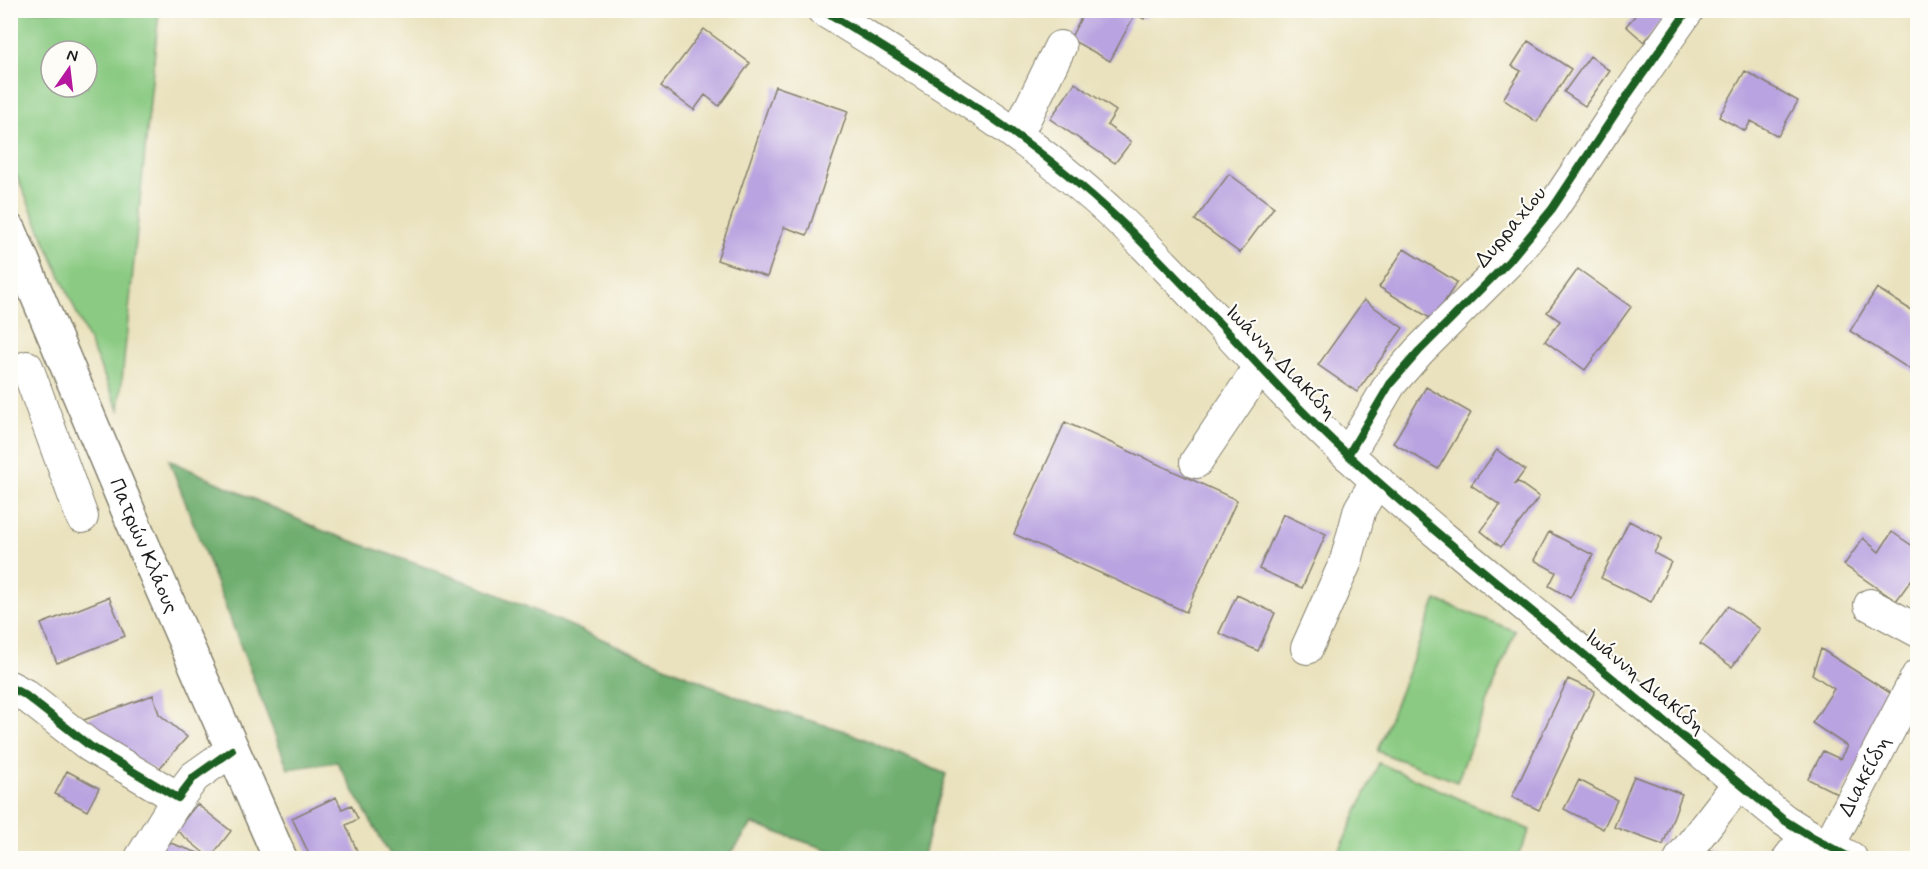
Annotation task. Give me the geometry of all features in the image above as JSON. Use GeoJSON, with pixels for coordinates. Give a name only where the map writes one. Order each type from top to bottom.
{"type":"FeatureCollection","features":[{"type":"Feature","properties":{"kind":"main road","name":"Πατρών Κλάους"},"geometry":{"type":"LineString","coordinates":[[10,231],[138,534],[280,858]]}},
{"type":"Feature","properties":{"kind":"street","name":"Ιωάννη Διακίδη"},"geometry":{"type":"LineString","coordinates":[[823,10],[935,79],[1052,161],[1150,250],[1317,427],[1348,456],[1819,850]]}},
{"type":"Feature","properties":{"kind":"street","name":"Δυρραχίου"},"geometry":{"type":"LineString","coordinates":[[1348,456],[1390,384],[1419,351],[1509,261],[1552,209],[1688,10]]}},
{"type":"Feature","properties":{"kind":"street"},"geometry":{"type":"LineString","coordinates":[[1017,135],[1060,47]]}},
{"type":"Feature","properties":{"kind":"street"},"geometry":{"type":"LineString","coordinates":[[62,353],[19,370],[82,517]]}},
{"type":"Feature","properties":{"kind":"street"},"geometry":{"type":"LineString","coordinates":[[1196,462],[1260,367]]}},
{"type":"Feature","properties":{"kind":"street"},"geometry":{"type":"LineString","coordinates":[[1308,648],[1346,561],[1360,509],[1377,480]]}},
{"type":"Feature","properties":{"kind":"street"},"geometry":{"type":"LineString","coordinates":[[1870,605],[1917,631]]}},
{"type":"Feature","properties":{"kind":"street","name":"Διακείδη"},"geometry":{"type":"LineString","coordinates":[[1819,850],[1917,675]]}},
{"type":"Feature","properties":{"kind":"street"},"geometry":{"type":"LineString","coordinates":[[10,687],[25,695],[90,746],[178,798]]}},
{"type":"Feature","properties":{"kind":"street"},"geometry":{"type":"LineString","coordinates":[[141,858],[178,798],[194,777],[232,750]]}},
{"type":"Feature","properties":{"kind":"street"},"geometry":{"type":"LineString","coordinates":[[1681,858],[1739,783]]}},
{"type":"Feature","properties":{"kind":"green space"},"geometry":{"type":"Polygon","coordinates":[[[10,11],[159,11],[119,410],[11,163],[10,11]]]}},
{"type":"Feature","properties":{"kind":"green space"},"geometry":{"type":"Polygon","coordinates":[[[169,460],[321,530],[473,584],[754,704],[845,731],[946,774],[922,858],[852,858],[752,824],[728,858],[392,858],[337,762],[288,769],[169,460]]]}},
{"type":"Feature","properties":{"kind":"green space"},"geometry":{"type":"Polygon","coordinates":[[[1436,600],[1515,631],[1457,782],[1377,751],[1436,600]]]}},
{"type":"Feature","properties":{"kind":"green space"},"geometry":{"type":"Polygon","coordinates":[[[1379,763],[1530,830],[1517,858],[1336,858],[1379,763]]]}},
{"type":"Feature","properties":{"kind":"building"},"geometry":{"type":"Polygon","coordinates":[[[1085,10],[1149,10],[1144,19],[1135,14],[1110,61],[1070,39],[1085,10]]]}},
{"type":"Feature","properties":{"kind":"building"},"geometry":{"type":"Polygon","coordinates":[[[1640,10],[1671,10],[1644,42],[1626,26],[1640,10]]]}},
{"type":"Feature","properties":{"kind":"building"},"geometry":{"type":"Polygon","coordinates":[[[704,29],[750,63],[719,106],[705,95],[694,110],[661,86],[704,29]]]}},
{"type":"Feature","properties":{"kind":"building"},"geometry":{"type":"Polygon","coordinates":[[[1528,41],[1571,69],[1537,122],[1503,99],[1521,71],[1512,66],[1528,41]]]}},
{"type":"Feature","properties":{"kind":"building"},"geometry":{"type":"Polygon","coordinates":[[[1590,56],[1610,71],[1585,106],[1564,92],[1590,56]]]}},
{"type":"Feature","properties":{"kind":"building"},"geometry":{"type":"Polygon","coordinates":[[[1745,71],[1798,101],[1778,136],[1751,121],[1745,131],[1719,117],[1745,71]]]}},
{"type":"Feature","properties":{"kind":"building"},"geometry":{"type":"Polygon","coordinates":[[[1075,83],[1116,111],[1107,125],[1131,142],[1115,163],[1050,119],[1075,83]]]}},
{"type":"Feature","properties":{"kind":"building"},"geometry":{"type":"Polygon","coordinates":[[[775,86],[848,111],[807,235],[784,227],[767,277],[717,260],[775,86]]]}},
{"type":"Feature","properties":{"kind":"building"},"geometry":{"type":"Polygon","coordinates":[[[1229,174],[1274,207],[1240,253],[1195,220],[1229,174]]]}},
{"type":"Feature","properties":{"kind":"building"},"geometry":{"type":"Polygon","coordinates":[[[1404,249],[1457,282],[1433,320],[1379,287],[1404,249]]]}},
{"type":"Feature","properties":{"kind":"building"},"geometry":{"type":"Polygon","coordinates":[[[1578,269],[1631,307],[1585,370],[1545,341],[1560,321],[1547,312],[1578,269]]]}},
{"type":"Feature","properties":{"kind":"building"},"geometry":{"type":"Polygon","coordinates":[[[1877,288],[1917,314],[1917,374],[1850,331],[1877,288]]]}},
{"type":"Feature","properties":{"kind":"building"},"geometry":{"type":"Polygon","coordinates":[[[1364,300],[1403,328],[1357,392],[1318,365],[1364,300]]]}},
{"type":"Feature","properties":{"kind":"building"},"geometry":{"type":"Polygon","coordinates":[[[1426,387],[1471,413],[1438,469],[1393,443],[1426,387]]]}},
{"type":"Feature","properties":{"kind":"building"},"geometry":{"type":"Polygon","coordinates":[[[1065,422],[1237,500],[1186,612],[1014,534],[1065,422]]]}},
{"type":"Feature","properties":{"kind":"building"},"geometry":{"type":"Polygon","coordinates":[[[1497,450],[1525,470],[1514,485],[1518,482],[1539,497],[1501,547],[1481,531],[1500,505],[1471,485],[1497,450]]]}},
{"type":"Feature","properties":{"kind":"building"},"geometry":{"type":"Polygon","coordinates":[[[1283,514],[1326,534],[1302,588],[1259,569],[1283,514]]]}},
{"type":"Feature","properties":{"kind":"building"},"geometry":{"type":"Polygon","coordinates":[[[1629,521],[1662,538],[1654,553],[1671,562],[1651,602],[1601,578],[1629,521]]]}},
{"type":"Feature","properties":{"kind":"building"},"geometry":{"type":"Polygon","coordinates":[[[1549,532],[1593,555],[1570,598],[1549,586],[1556,572],[1534,560],[1549,532]]]}},
{"type":"Feature","properties":{"kind":"building"},"geometry":{"type":"Polygon","coordinates":[[[1892,532],[1917,549],[1917,578],[1914,576],[1896,601],[1844,565],[1863,538],[1879,552],[1892,532]]]}},
{"type":"Feature","properties":{"kind":"building"},"geometry":{"type":"Polygon","coordinates":[[[1237,595],[1275,613],[1258,651],[1219,633],[1237,595]]]}},
{"type":"Feature","properties":{"kind":"building"},"geometry":{"type":"Polygon","coordinates":[[[109,597],[125,636],[57,663],[41,624],[109,597]]]}},
{"type":"Feature","properties":{"kind":"building"},"geometry":{"type":"Polygon","coordinates":[[[1728,606],[1760,629],[1732,667],[1700,644],[1728,606]]]}},
{"type":"Feature","properties":{"kind":"building"},"geometry":{"type":"Polygon","coordinates":[[[1821,649],[1898,698],[1840,795],[1808,779],[1823,751],[1840,759],[1847,746],[1812,723],[1834,689],[1812,674],[1821,649]]]}},
{"type":"Feature","properties":{"kind":"building"},"geometry":{"type":"Polygon","coordinates":[[[1568,679],[1595,691],[1539,810],[1512,797],[1568,679]]]}},
{"type":"Feature","properties":{"kind":"building"},"geometry":{"type":"Polygon","coordinates":[[[153,695],[159,714],[187,737],[157,771],[126,755],[81,721],[153,695]]]}},
{"type":"Feature","properties":{"kind":"building"},"geometry":{"type":"Polygon","coordinates":[[[67,771],[99,788],[87,811],[55,794],[67,771]]]}},
{"type":"Feature","properties":{"kind":"building"},"geometry":{"type":"Polygon","coordinates":[[[1634,776],[1682,794],[1663,845],[1614,827],[1634,776]]]}},
{"type":"Feature","properties":{"kind":"building"},"geometry":{"type":"Polygon","coordinates":[[[1579,780],[1617,800],[1603,829],[1564,809],[1579,780]]]}},
{"type":"Feature","properties":{"kind":"building"},"geometry":{"type":"Polygon","coordinates":[[[336,797],[342,809],[351,805],[358,819],[346,825],[358,853],[345,858],[311,858],[292,818],[336,797]]]}},
{"type":"Feature","properties":{"kind":"building"},"geometry":{"type":"Polygon","coordinates":[[[197,804],[231,831],[210,858],[176,830],[197,804]]]}},
{"type":"Feature","properties":{"kind":"building"},"geometry":{"type":"Polygon","coordinates":[[[162,840],[212,858],[167,858],[158,854],[162,840]]]}},
{"type":"Feature","properties":{"kind":"building"},"geometry":{"type":"Polygon","coordinates":[[[1709,850],[1734,858],[1706,858],[1709,850]]]}},
{"type":"Feature","properties":{"kind":"cycle path"},"geometry":{"type":"LineString","coordinates":[[823,10],[976,106],[1048,159],[1147,247],[1317,426],[1396,497],[1784,820],[1851,858]]}},
{"type":"Feature","properties":{"kind":"cycle path"},"geometry":{"type":"LineString","coordinates":[[1348,455],[1390,384],[1419,351],[1509,261],[1552,209],[1688,10]]}},
{"type":"Feature","properties":{"kind":"cycle path"},"geometry":{"type":"LineString","coordinates":[[10,687],[25,695],[90,746],[178,798],[194,777],[232,750]]}}]}
